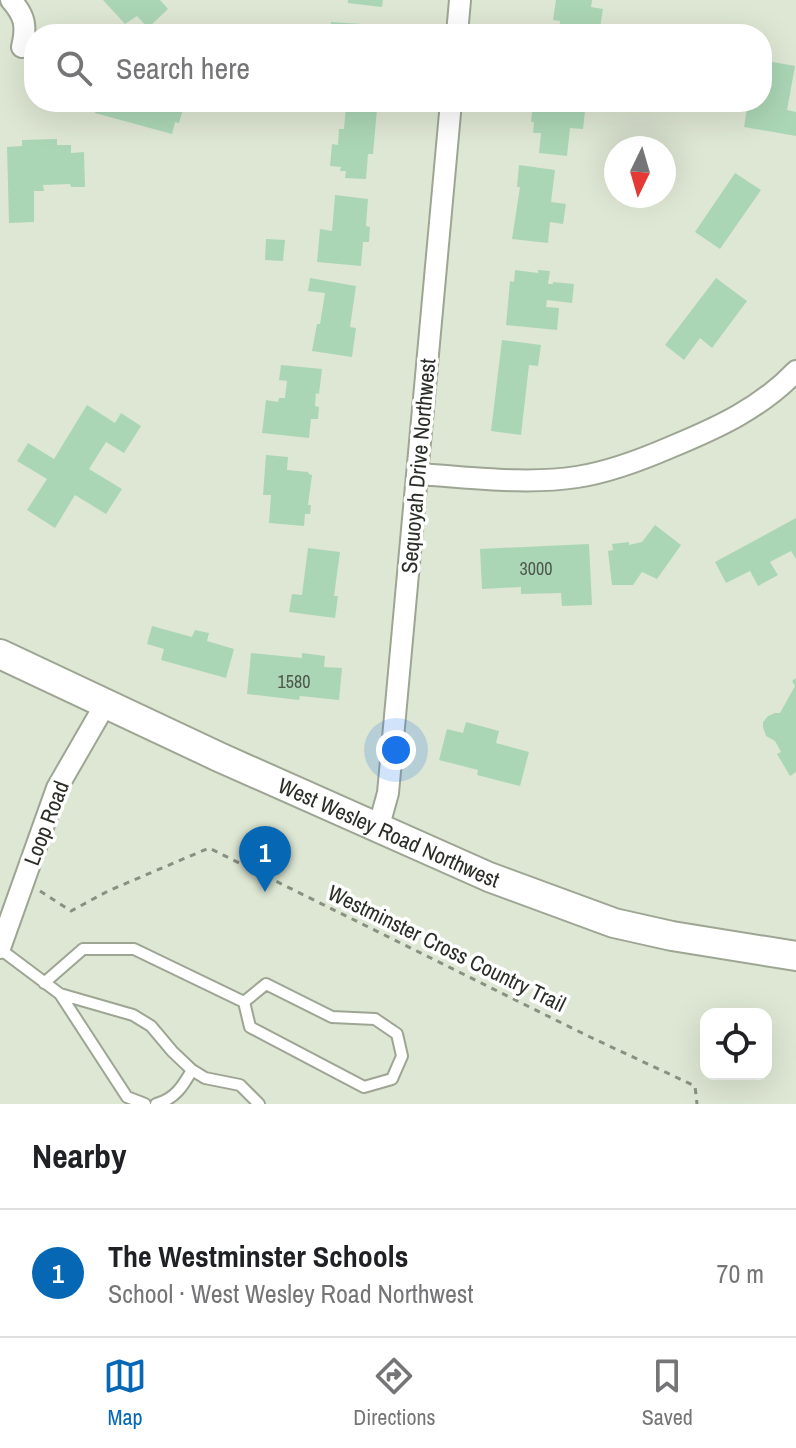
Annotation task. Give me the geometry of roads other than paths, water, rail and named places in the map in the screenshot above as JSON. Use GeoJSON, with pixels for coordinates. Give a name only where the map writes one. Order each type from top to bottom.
{"type":"FeatureCollection","features":[{"type":"Feature","properties":{"kind":"street"},"geometry":{"type":"LineString","coordinates":[[11,0],[18,8],[24,26]]}},
{"type":"Feature","properties":{"kind":"street"},"geometry":{"type":"LineString","coordinates":[[458,24],[460,0]]}},
{"type":"Feature","properties":{"kind":"street"},"geometry":{"type":"LineString","coordinates":[[22,47],[24,37]]}},
{"type":"Feature","properties":{"kind":"street","name":"Sequoyah Drive Northwest"},"geometry":{"type":"LineString","coordinates":[[378,829],[388,793],[450,112]]}},
{"type":"Feature","properties":{"kind":"street"},"geometry":{"type":"LineString","coordinates":[[417,474],[523,480],[577,477],[635,463],[719,428],[769,396],[796,371]]}},
{"type":"Feature","properties":{"kind":"street","name":"West Wesley Road Northwest"},"geometry":{"type":"LineString","coordinates":[[0,654],[489,877],[614,923],[672,936],[796,956]]}},
{"type":"Feature","properties":{"kind":"street","name":"Loop Road"},"geometry":{"type":"LineString","coordinates":[[0,949],[57,788],[106,703]]}},
{"type":"Feature","properties":{"kind":"lane"},"geometry":{"type":"LineString","coordinates":[[0,949],[60,994],[133,1015],[151,1026],[192,1070],[205,1078],[240,1085],[259,1104]]}},
{"type":"Feature","properties":{"kind":"lane"},"geometry":{"type":"LineString","coordinates":[[44,983],[83,949],[134,949],[244,1002]]}},
{"type":"Feature","properties":{"kind":"lane"},"geometry":{"type":"LineString","coordinates":[[266,984],[332,1017],[375,1019],[397,1034],[402,1056],[392,1079],[364,1087],[250,1027],[244,1002],[266,984]]}},
{"type":"Feature","properties":{"kind":"lane"},"geometry":{"type":"LineString","coordinates":[[60,994],[127,1097],[145,1104]]}},
{"type":"Feature","properties":{"kind":"lane"},"geometry":{"type":"LineString","coordinates":[[156,1104],[168,1101],[183,1086],[192,1070]]}},
{"type":"Feature","properties":{"kind":"place","name":"The Westminster Schools"},"geometry":{"type":"Point","coordinates":[265,892]}}]}
